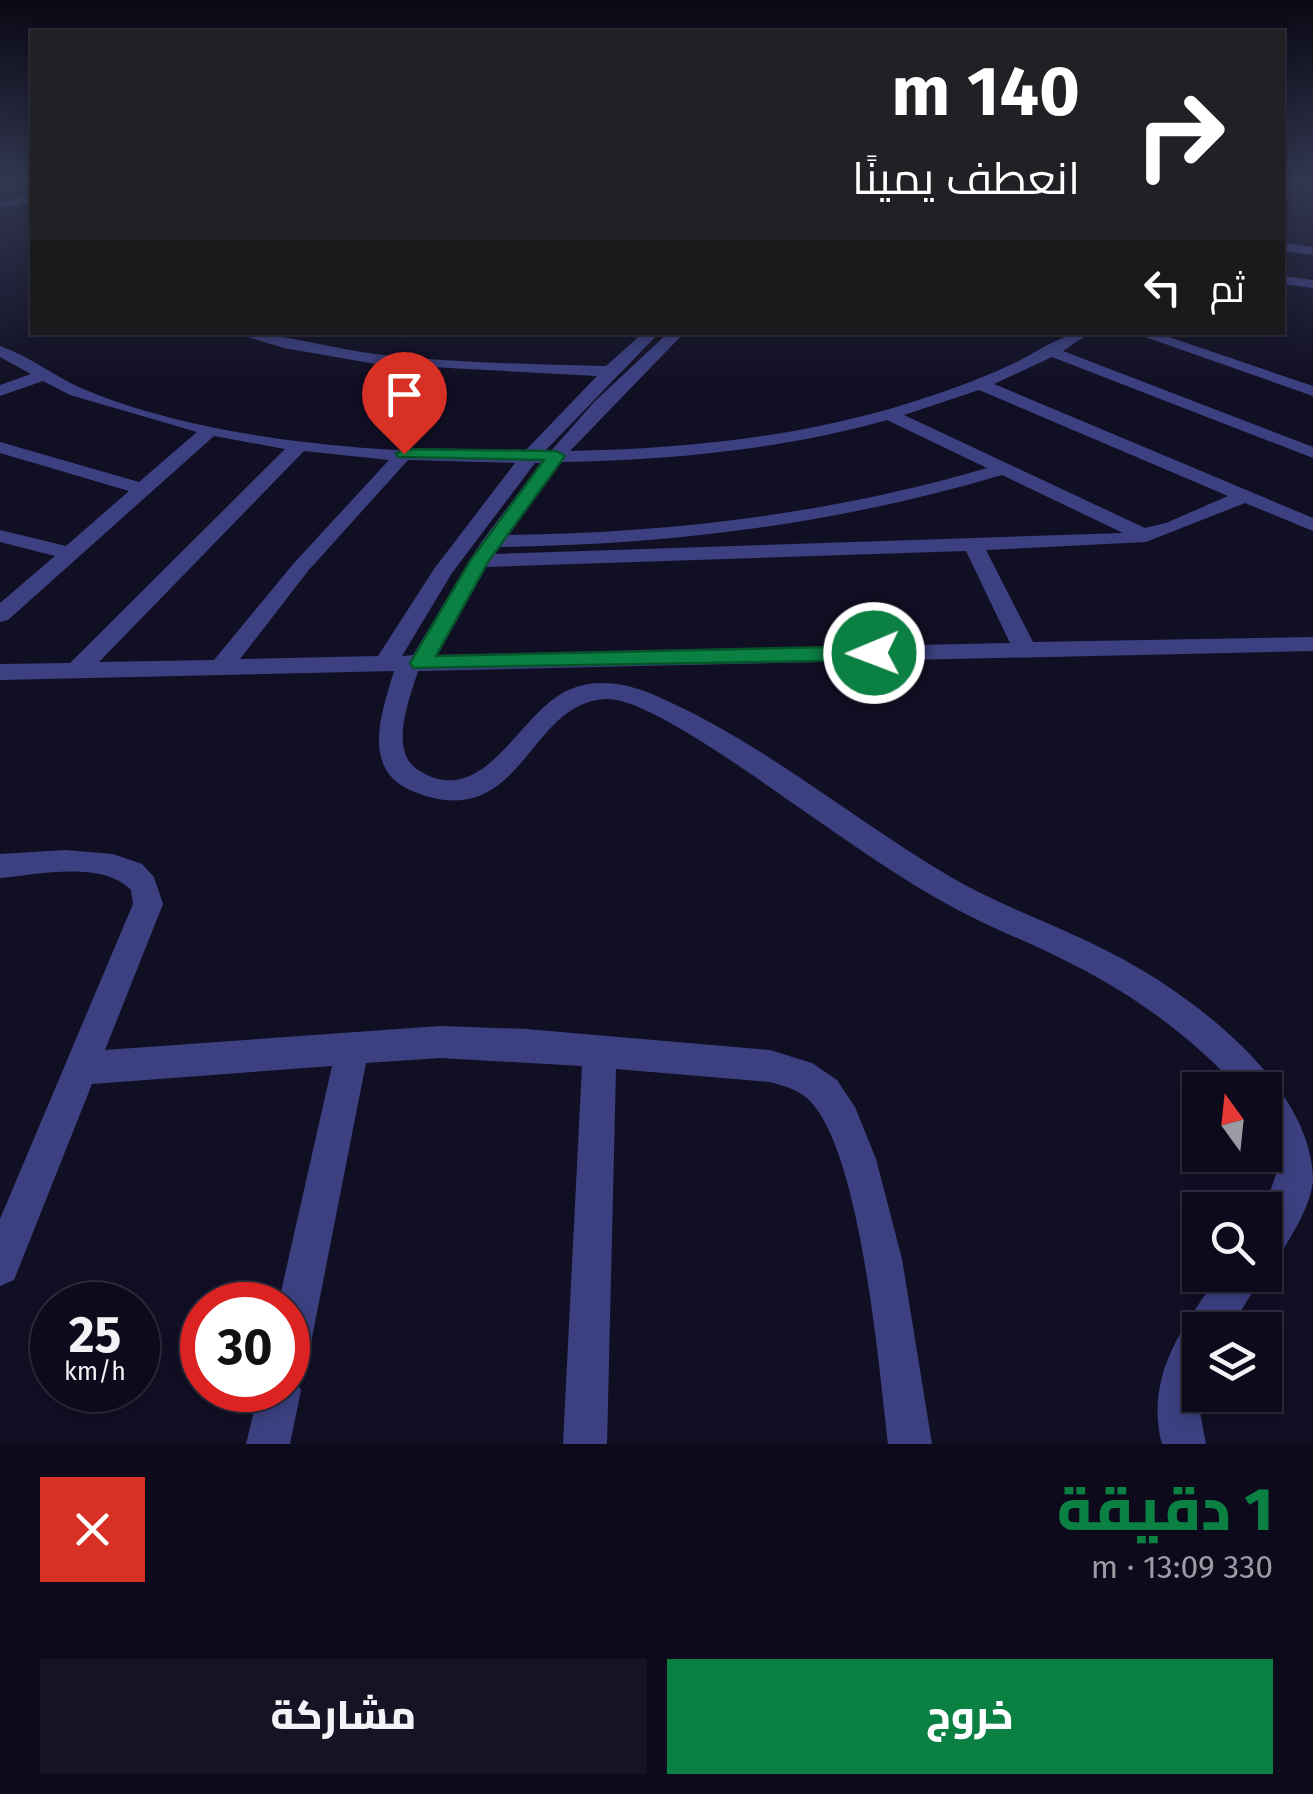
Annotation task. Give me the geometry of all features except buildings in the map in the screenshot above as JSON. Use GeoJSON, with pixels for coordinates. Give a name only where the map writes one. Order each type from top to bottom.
{"type":"FeatureCollection","features":[{"type":"Feature","properties":{"kind":"street"},"geometry":{"type":"LineString","coordinates":[[1285,247],[1313,251]]}},
{"type":"Feature","properties":{"kind":"street"},"geometry":{"type":"LineString","coordinates":[[1285,280],[1313,284]]}},
{"type":"Feature","properties":{"kind":"street"},"geometry":{"type":"LineString","coordinates":[[252,335],[346,356],[436,366],[608,370]]}},
{"type":"Feature","properties":{"kind":"street"},"geometry":{"type":"LineString","coordinates":[[649,335],[608,370],[472,527],[405,663],[389,745],[398,768],[412,779],[437,787],[481,782],[510,765],[559,702],[595,691],[628,694],[747,760],[945,889],[1124,977],[1184,1019],[1243,1072]]}},
{"type":"Feature","properties":{"kind":"street"},"geometry":{"type":"LineString","coordinates":[[405,663],[556,456],[608,398],[675,335]]}},
{"type":"Feature","properties":{"kind":"street"},"geometry":{"type":"LineString","coordinates":[[0,351],[41,376],[106,403],[210,430],[404,454],[556,456],[753,443],[887,414],[976,383],[1079,335]]}},
{"type":"Feature","properties":{"kind":"street"},"geometry":{"type":"LineString","coordinates":[[1147,335],[1313,390]]}},
{"type":"Feature","properties":{"kind":"street"},"geometry":{"type":"LineString","coordinates":[[1050,351],[1313,453]]}},
{"type":"Feature","properties":{"kind":"street"},"geometry":{"type":"LineString","coordinates":[[0,391],[41,376]]}},
{"type":"Feature","properties":{"kind":"street"},"geometry":{"type":"LineString","coordinates":[[976,383],[1313,525]]}},
{"type":"Feature","properties":{"kind":"street"},"geometry":{"type":"LineString","coordinates":[[887,414],[1146,536]]}},
{"type":"Feature","properties":{"kind":"street"},"geometry":{"type":"LineString","coordinates":[[0,615],[210,430]]}},
{"type":"Feature","properties":{"kind":"street"},"geometry":{"type":"LineString","coordinates":[[76,670],[300,444]]}},
{"type":"Feature","properties":{"kind":"street"},"geometry":{"type":"LineString","coordinates":[[0,447],[142,489]]}},
{"type":"Feature","properties":{"kind":"street"},"geometry":{"type":"LineString","coordinates":[[221,667],[301,567],[404,454]]}},
{"type":"Feature","properties":{"kind":"street"},"geometry":{"type":"LineString","coordinates":[[492,541],[587,541],[773,525],[858,510],[1003,469]]}},
{"type":"Feature","properties":{"kind":"street"},"geometry":{"type":"LineString","coordinates":[[479,561],[1146,536],[1245,496]]}},
{"type":"Feature","properties":{"kind":"street"},"geometry":{"type":"LineString","coordinates":[[0,536],[70,553]]}},
{"type":"Feature","properties":{"kind":"street"},"geometry":{"type":"LineString","coordinates":[[972,544],[1025,650]]}},
{"type":"Feature","properties":{"kind":"street"},"geometry":{"type":"LineString","coordinates":[[0,672],[1310,642]]}},
{"type":"Feature","properties":{"kind":"street"},"geometry":{"type":"LineString","coordinates":[[0,866],[120,865],[146,882],[148,904],[0,1266]]}},
{"type":"Feature","properties":{"kind":"street"},"geometry":{"type":"LineString","coordinates":[[81,1068],[353,1046],[484,1042],[785,1068],[824,1092],[846,1132],[881,1253],[910,1444]]}},
{"type":"Feature","properties":{"kind":"street"},"geometry":{"type":"LineString","coordinates":[[303,1282],[353,1046]]}},
{"type":"Feature","properties":{"kind":"street"},"geometry":{"type":"LineString","coordinates":[[585,1444],[600,1051]]}},
{"type":"Feature","properties":{"kind":"street"},"geometry":{"type":"LineString","coordinates":[[1282,1120],[1291,1135],[1298,1176],[1294,1198],[1282,1217]]}},
{"type":"Feature","properties":{"kind":"street"},"geometry":{"type":"LineString","coordinates":[[1182,1368],[1176,1392],[1184,1444]]}},
{"type":"Feature","properties":{"kind":"street"},"geometry":{"type":"LineString","coordinates":[[268,1444],[275,1412]]}},
{"type":"Feature","properties":{"kind":"route"},"geometry":{"type":"LineString","coordinates":[[404,454],[556,456],[479,561],[421,663],[874,653]]}}]}
